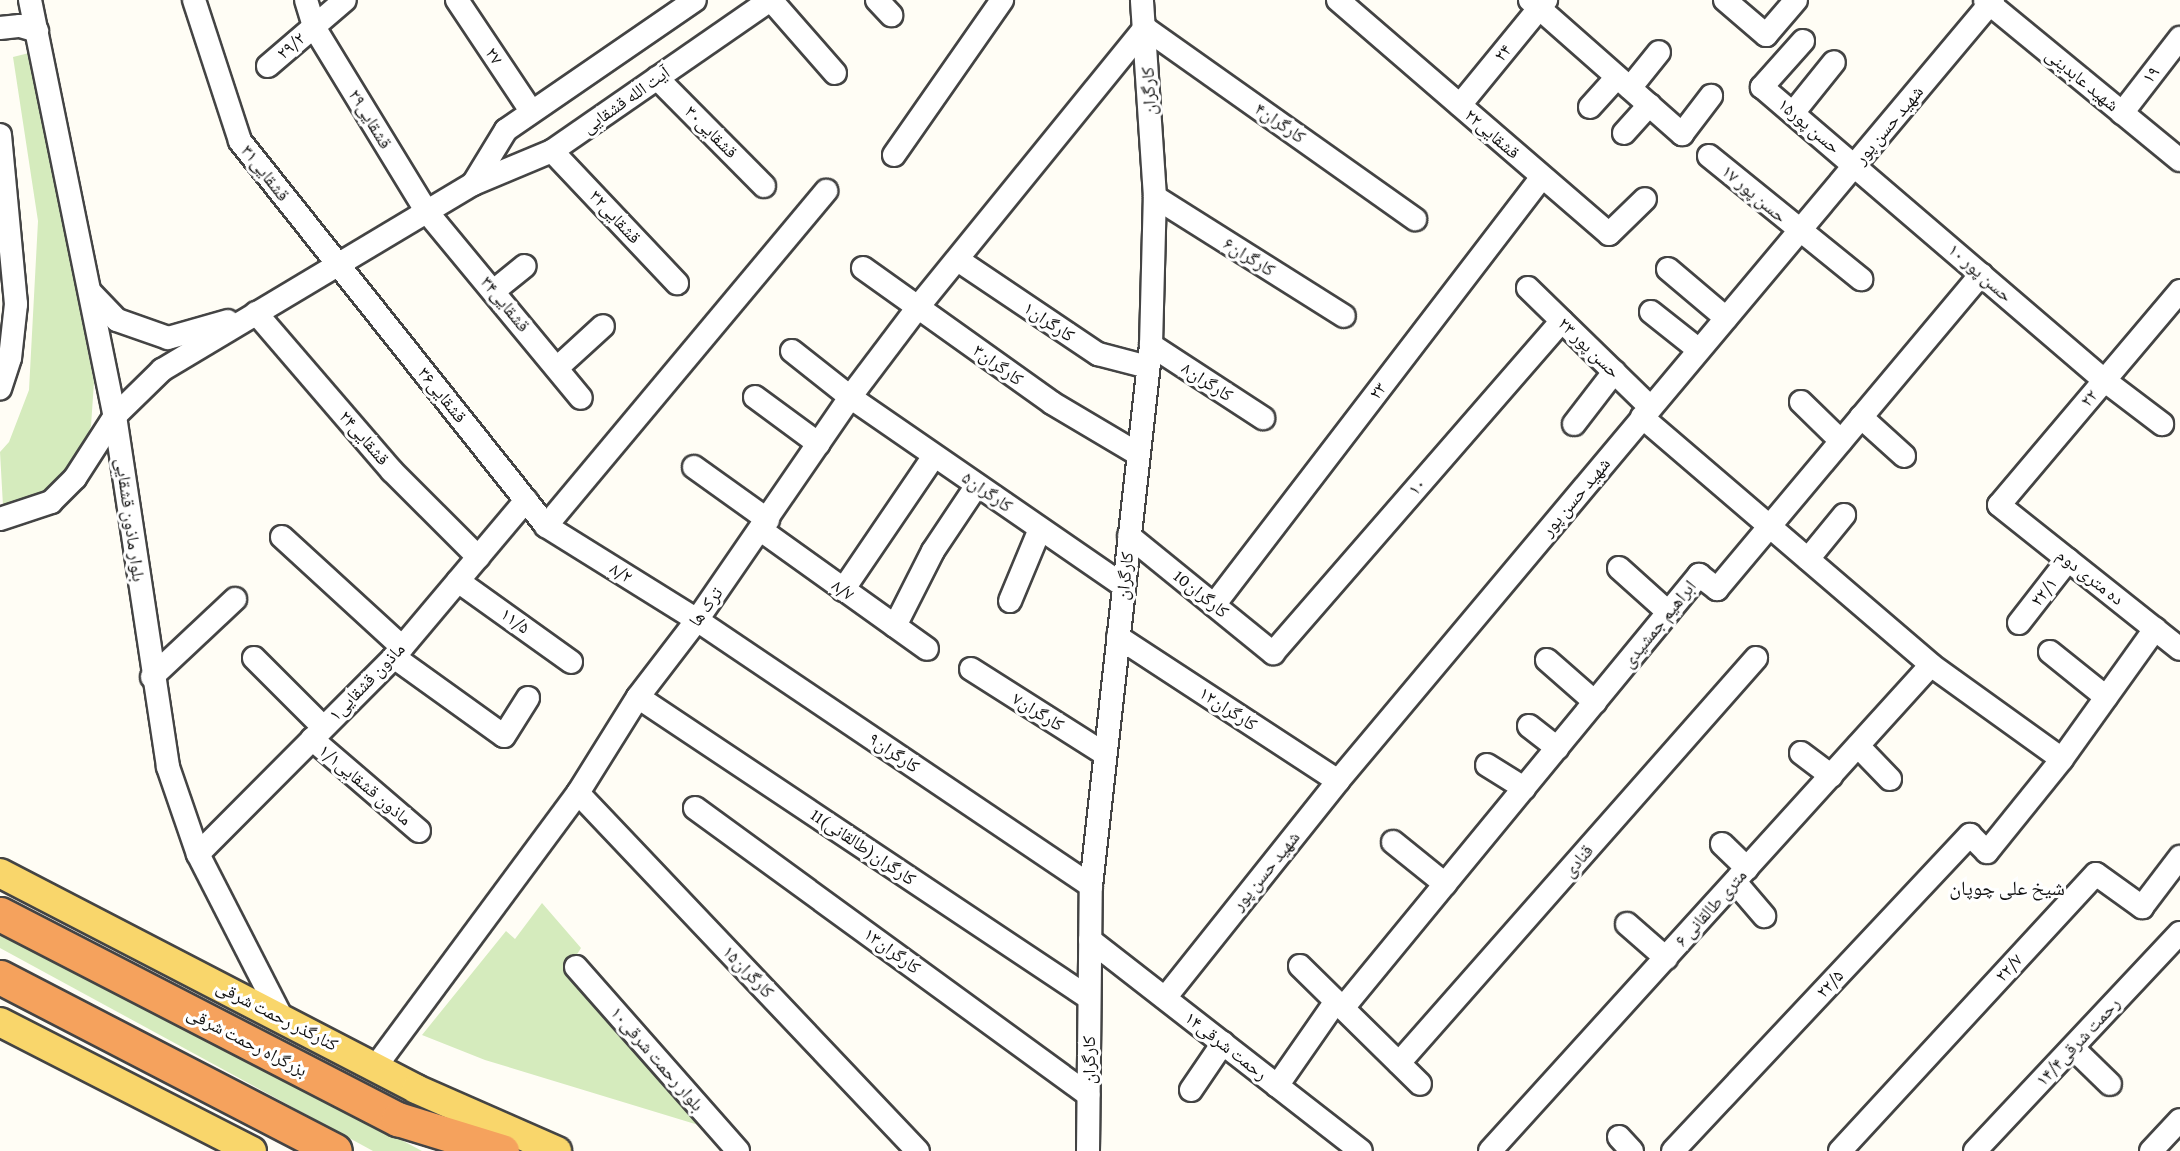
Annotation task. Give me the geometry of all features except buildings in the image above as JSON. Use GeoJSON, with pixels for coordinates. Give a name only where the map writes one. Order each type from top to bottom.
{"type":"FeatureCollection","features":[{"type":"Feature","properties":{"kind":"highway","name":"بزرگراه رحمت شرقی"},"geometry":{"type":"LineString","coordinates":[[0,914],[438,1141],[502,1151]]}},
{"type":"Feature","properties":{"kind":"highway"},"geometry":{"type":"LineString","coordinates":[[0,977],[335,1151]]}},
{"type":"Feature","properties":{"kind":"main road","name":"کنارگذر رحمت شرقی"},"geometry":{"type":"LineString","coordinates":[[0,873],[376,1066],[416,1089],[557,1151]]}},
{"type":"Feature","properties":{"kind":"main road"},"geometry":{"type":"LineString","coordinates":[[0,1022],[252,1151]]}},
{"type":"Feature","properties":{"kind":"street","name":"بلوار ماذون قشقایی"},"geometry":{"type":"LineString","coordinates":[[30,0],[115,416],[152,677],[168,767],[198,854],[283,1020]]}},
{"type":"Feature","properties":{"kind":"street","name":"۳۱قشقایی"},"geometry":{"type":"LineString","coordinates":[[194,0],[240,141],[338,264]]}},
{"type":"Feature","properties":{"kind":"street","name":"قشقایی۲۹"},"geometry":{"type":"LineString","coordinates":[[306,0],[314,27],[427,212]]}},
{"type":"Feature","properties":{"kind":"street","name":"۲۹/۲"},"geometry":{"type":"LineString","coordinates":[[268,66],[345,0]]}},
{"type":"Feature","properties":{"kind":"street","name":"۲۷"},"geometry":{"type":"LineString","coordinates":[[457,0],[531,111]]}},
{"type":"Feature","properties":{"kind":"street","name":"آیت الله قشقایی"},"geometry":{"type":"LineString","coordinates":[[473,184],[506,130],[695,0]]}},
{"type":"Feature","properties":{"kind":"street"},"geometry":{"type":"LineString","coordinates":[[771,0],[835,73]]}},
{"type":"Feature","properties":{"kind":"street","name":"آیت الله قشقایی"},"geometry":{"type":"LineString","coordinates":[[255,313],[473,184],[552,151],[771,0]]}},
{"type":"Feature","properties":{"kind":"street"},"geometry":{"type":"LineString","coordinates":[[894,155],[1002,0]]}},
{"type":"Feature","properties":{"kind":"street","name":"۲۲قشقایی"},"geometry":{"type":"LineString","coordinates":[[1338,0],[1609,234],[1645,200]]}},
{"type":"Feature","properties":{"kind":"street"},"geometry":{"type":"LineString","coordinates":[[1738,4],[1766,34],[1796,0]]}},
{"type":"Feature","properties":{"kind":"street","name":"شهید عابدینی"},"geometry":{"type":"LineString","coordinates":[[1989,1],[2180,160]]}},
{"type":"Feature","properties":{"kind":"street","name":"شهید حسن پور"},"geometry":{"type":"LineString","coordinates":[[1165,998],[1338,781],[1856,165],[1989,1]]}},
{"type":"Feature","properties":{"kind":"street"},"geometry":{"type":"LineString","coordinates":[[1538,3],[1682,134],[1711,96]]}},
{"type":"Feature","properties":{"kind":"street","name":"۲۴"},"geometry":{"type":"LineString","coordinates":[[1460,105],[1538,3]]}},
{"type":"Feature","properties":{"kind":"street","name":"کارگران"},"geometry":{"type":"LineString","coordinates":[[1088,1151],[1091,886],[1149,356],[1155,197],[1146,9]]}},
{"type":"Feature","properties":{"kind":"street","name":"کارگران۴"},"geometry":{"type":"LineString","coordinates":[[1146,9],[1415,219]]}},
{"type":"Feature","properties":{"kind":"street","name":"ترک ها"},"geometry":{"type":"LineString","coordinates":[[376,1066],[578,793],[638,697],[697,620],[850,397],[918,307],[958,260],[1146,9]]}},
{"type":"Feature","properties":{"kind":"street"},"geometry":{"type":"LineString","coordinates":[[0,28],[20,26],[37,31]]}},
{"type":"Feature","properties":{"kind":"street","name":"حسن پور۱۵"},"geometry":{"type":"LineString","coordinates":[[1803,41],[1762,87],[1856,165]]}},
{"type":"Feature","properties":{"kind":"street","name":"۱۹"},"geometry":{"type":"LineString","coordinates":[[2122,112],[2177,46]]}},
{"type":"Feature","properties":{"kind":"street"},"geometry":{"type":"LineString","coordinates":[[1590,107],[1659,52]]}},
{"type":"Feature","properties":{"kind":"street"},"geometry":{"type":"LineString","coordinates":[[1793,112],[1834,62]]}},
{"type":"Feature","properties":{"kind":"street","name":"قشقایی۳۰"},"geometry":{"type":"LineString","coordinates":[[657,78],[765,186]]}},
{"type":"Feature","properties":{"kind":"street"},"geometry":{"type":"LineString","coordinates":[[1624,134],[1649,105]]}},
{"type":"Feature","properties":{"kind":"street"},"geometry":{"type":"LineString","coordinates":[[0,135],[16,304],[10,358],[0,388]]}},
{"type":"Feature","properties":{"kind":"street","name":"قشقایی۳۲"},"geometry":{"type":"LineString","coordinates":[[552,151],[677,283]]}},
{"type":"Feature","properties":{"kind":"street","name":"۱۷ حسن پور"},"geometry":{"type":"LineString","coordinates":[[1709,156],[1799,232],[1861,279]]}},
{"type":"Feature","properties":{"kind":"street","name":"۱۰ حسن پور"},"geometry":{"type":"LineString","coordinates":[[1856,165],[2104,380],[2162,424]]}},
{"type":"Feature","properties":{"kind":"street","name":"۲۳"},"geometry":{"type":"LineString","coordinates":[[1214,605],[1542,177]]}},
{"type":"Feature","properties":{"kind":"street"},"geometry":{"type":"LineString","coordinates":[[546,526],[825,190]]}},
{"type":"Feature","properties":{"kind":"street","name":"۶کارگران"},"geometry":{"type":"LineString","coordinates":[[1155,197],[1344,316]]}},
{"type":"Feature","properties":{"kind":"street","name":"قشقایی۳۴"},"geometry":{"type":"LineString","coordinates":[[427,212],[495,290],[581,398]]}},
{"type":"Feature","properties":{"kind":"street","name":"۱کارگران"},"geometry":{"type":"LineString","coordinates":[[958,260],[1098,354],[1149,356]]}},
{"type":"Feature","properties":{"kind":"street","name":"قشقایی۳۶"},"geometry":{"type":"LineString","coordinates":[[338,264],[546,526]]}},
{"type":"Feature","properties":{"kind":"street"},"geometry":{"type":"LineString","coordinates":[[495,290],[525,267]]}},
{"type":"Feature","properties":{"kind":"street","name":"کارگران۳"},"geometry":{"type":"LineString","coordinates":[[863,268],[1052,403],[1138,454]]}},
{"type":"Feature","properties":{"kind":"street"},"geometry":{"type":"LineString","coordinates":[[1668,269],[1726,318]]}},
{"type":"Feature","properties":{"kind":"street","name":"ابراهیم جمشیدی"},"geometry":{"type":"LineString","coordinates":[[1277,1086],[1340,1005],[1445,884],[1699,575],[1717,589],[1982,274]]}},
{"type":"Feature","properties":{"kind":"street","name":"۲۳ حسن پور"},"geometry":{"type":"LineString","coordinates":[[1528,288],[1614,372],[1646,412],[1769,526],[1932,664],[2062,759]]}},
{"type":"Feature","properties":{"kind":"street"},"geometry":{"type":"LineString","coordinates":[[90,292],[117,320],[168,338],[255,313]]}},
{"type":"Feature","properties":{"kind":"street","name":"۲۲"},"geometry":{"type":"LineString","coordinates":[[1999,505],[2104,380],[2177,302]]}},
{"type":"Feature","properties":{"kind":"street"},"geometry":{"type":"LineString","coordinates":[[1651,312],[1699,350]]}},
{"type":"Feature","properties":{"kind":"street"},"geometry":{"type":"LineString","coordinates":[[0,519],[51,501],[75,478],[115,416],[162,370],[255,313]]}},
{"type":"Feature","properties":{"kind":"street","name":"قشقایی۲۴"},"geometry":{"type":"LineString","coordinates":[[255,313],[392,471],[478,557]]}},
{"type":"Feature","properties":{"kind":"street","name":"۱۰"},"geometry":{"type":"LineString","coordinates":[[1273,653],[1562,321]]}},
{"type":"Feature","properties":{"kind":"street"},"geometry":{"type":"LineString","coordinates":[[557,368],[603,326]]}},
{"type":"Feature","properties":{"kind":"street","name":"کارگران۵"},"geometry":{"type":"LineString","coordinates":[[792,351],[850,397],[1124,586]]}},
{"type":"Feature","properties":{"kind":"street","name":"کارگران۸"},"geometry":{"type":"LineString","coordinates":[[1149,356],[1263,418]]}},
{"type":"Feature","properties":{"kind":"street"},"geometry":{"type":"LineString","coordinates":[[1574,424],[1614,372]]}},
{"type":"Feature","properties":{"kind":"street"},"geometry":{"type":"LineString","coordinates":[[755,397],[819,444]]}},
{"type":"Feature","properties":{"kind":"street"},"geometry":{"type":"LineString","coordinates":[[1801,402],[1842,441]]}},
{"type":"Feature","properties":{"kind":"street"},"geometry":{"type":"LineString","coordinates":[[1861,417],[1904,456]]}},
{"type":"Feature","properties":{"kind":"street"},"geometry":{"type":"LineString","coordinates":[[843,590],[934,456]]}},
{"type":"Feature","properties":{"kind":"street","name":"۸/۷"},"geometry":{"type":"LineString","coordinates":[[694,467],[843,590],[927,649]]}},
{"type":"Feature","properties":{"kind":"street"},"geometry":{"type":"LineString","coordinates":[[895,626],[933,551],[977,485]]}},
{"type":"Feature","properties":{"kind":"street","name":"ماذون قشقایی۱"},"geometry":{"type":"LineString","coordinates":[[198,854],[398,652],[526,500]]}},
{"type":"Feature","properties":{"kind":"street","name":"ده متری دوم"},"geometry":{"type":"LineString","coordinates":[[1999,505],[2180,649]]}},
{"type":"Feature","properties":{"kind":"street"},"geometry":{"type":"LineString","coordinates":[[1808,560],[1844,515]]}},
{"type":"Feature","properties":{"kind":"street","name":"۸/۲"},"geometry":{"type":"LineString","coordinates":[[546,526],[697,620]]}},
{"type":"Feature","properties":{"kind":"street"},"geometry":{"type":"LineString","coordinates":[[1010,600],[1040,529]]}},
{"type":"Feature","properties":{"kind":"street","name":"10کارگران"},"geometry":{"type":"LineString","coordinates":[[1130,536],[1273,653]]}},
{"type":"Feature","properties":{"kind":"street"},"geometry":{"type":"LineString","coordinates":[[282,537],[398,652],[504,736],[528,698]]}},
{"type":"Feature","properties":{"kind":"street","name":"۲۲/۱"},"geometry":{"type":"LineString","coordinates":[[2019,623],[2068,560]]}},
{"type":"Feature","properties":{"kind":"street"},"geometry":{"type":"LineString","coordinates":[[1619,568],[1668,612]]}},
{"type":"Feature","properties":{"kind":"street","name":"۱۱/۵"},"geometry":{"type":"LineString","coordinates":[[458,581],[571,662]]}},
{"type":"Feature","properties":{"kind":"street"},"geometry":{"type":"LineString","coordinates":[[152,677],[235,599]]}},
{"type":"Feature","properties":{"kind":"street","name":"کارگران۹"},"geometry":{"type":"LineString","coordinates":[[697,620],[1091,886]]}},
{"type":"Feature","properties":{"kind":"street"},"geometry":{"type":"LineString","coordinates":[[2062,759],[2155,628]]}},
{"type":"Feature","properties":{"kind":"street","name":"۱۲کارگران"},"geometry":{"type":"LineString","coordinates":[[1118,636],[1338,781]]}},
{"type":"Feature","properties":{"kind":"street"},"geometry":{"type":"LineString","coordinates":[[2050,652],[2106,697]]}},
{"type":"Feature","properties":{"kind":"street","name":"ماذون قشقایی۱/۱"},"geometry":{"type":"LineString","coordinates":[[254,658],[317,733],[418,831]]}},
{"type":"Feature","properties":{"kind":"street","name":"قنادی"},"geometry":{"type":"LineString","coordinates":[[1399,1063],[1756,658]]}},
{"type":"Feature","properties":{"kind":"street"},"geometry":{"type":"LineString","coordinates":[[1547,660],[1595,702]]}},
{"type":"Feature","properties":{"kind":"street","name":"۶ متری طالقانی"},"geometry":{"type":"LineString","coordinates":[[1491,1151],[1932,664]]}},
{"type":"Feature","properties":{"kind":"street","name":"کارگران۷"},"geometry":{"type":"LineString","coordinates":[[971,669],[1105,754]]}},
{"type":"Feature","properties":{"kind":"street","name":"11کارگران(طالقانی)"},"geometry":{"type":"LineString","coordinates":[[638,697],[1089,998]]}},
{"type":"Feature","properties":{"kind":"street"},"geometry":{"type":"LineString","coordinates":[[1529,726],[1557,748]]}},
{"type":"Feature","properties":{"kind":"street"},"geometry":{"type":"LineString","coordinates":[[1858,746],[1890,779]]}},
{"type":"Feature","properties":{"kind":"street"},"geometry":{"type":"LineString","coordinates":[[1801,753],[1831,776]]}},
{"type":"Feature","properties":{"kind":"street","name":"۲۲/۵"},"geometry":{"type":"LineString","coordinates":[[1673,1151],[1970,835],[1987,852],[2062,759]]}},
{"type":"Feature","properties":{"kind":"street"},"geometry":{"type":"LineString","coordinates":[[1487,765],[1524,788]]}},
{"type":"Feature","properties":{"kind":"street","name":"۱۵کارگران"},"geometry":{"type":"LineString","coordinates":[[578,793],[918,1151]]}},
{"type":"Feature","properties":{"kind":"street","name":"کارگران۱۳"},"geometry":{"type":"LineString","coordinates":[[695,807],[1089,1095]]}},
{"type":"Feature","properties":{"kind":"street"},"geometry":{"type":"LineString","coordinates":[[1393,842],[1445,884]]}},
{"type":"Feature","properties":{"kind":"street"},"geometry":{"type":"LineString","coordinates":[[1722,843],[1764,916]]}},
{"type":"Feature","properties":{"kind":"street","name":"۲۲/۷"},"geometry":{"type":"LineString","coordinates":[[1840,1151],[2096,874],[2142,907],[2180,857]]}},
{"type":"Feature","properties":{"kind":"street"},"geometry":{"type":"LineString","coordinates":[[1627,924],[1665,958]]}},
{"type":"Feature","properties":{"kind":"street","name":"۱۴/۴رحمت شرقی"},"geometry":{"type":"LineString","coordinates":[[1975,1151],[2074,1049],[2179,932]]}},
{"type":"Feature","properties":{"kind":"street","name":"۱۴رحمت شرقی"},"geometry":{"type":"LineString","coordinates":[[1090,940],[1361,1151]]}},
{"type":"Feature","properties":{"kind":"street"},"geometry":{"type":"LineString","coordinates":[[1300,966],[1420,1084]]}},
{"type":"Feature","properties":{"kind":"street","name":"۱۰بلوار رحمت شرقی"},"geometry":{"type":"LineString","coordinates":[[576,967],[738,1151]]}},
{"type":"Feature","properties":{"kind":"street"},"geometry":{"type":"LineString","coordinates":[[1191,1090],[1223,1043]]}},
{"type":"Feature","properties":{"kind":"street"},"geometry":{"type":"LineString","coordinates":[[2074,1049],[2110,1084]]}},
{"type":"Feature","properties":{"kind":"street"},"geometry":{"type":"LineString","coordinates":[[2151,1151],[2180,1120]]}},
{"type":"Feature","properties":{"kind":"green space"},"geometry":{"type":"Polygon","coordinates":[[[29,53],[94,382],[91,426],[79,456],[60,484],[39,499],[3,506],[0,452],[9,442],[29,390],[38,221],[13,57],[29,53]]]}},
{"type":"Feature","properties":{"kind":"green space"},"geometry":{"type":"Polygon","coordinates":[[[542,903],[581,948],[565,973],[705,1127],[485,1060],[422,1035],[506,931],[515,939],[542,903]]]}},
{"type":"Feature","properties":{"kind":"green space"},"geometry":{"type":"Polygon","coordinates":[[[0,925],[422,1151],[373,1151],[0,948],[0,925]]]}},
{"type":"Feature","properties":{"kind":"district","name":"شیخ علی چوپان"},"geometry":{"type":"Point","coordinates":[2007,888]}}]}
